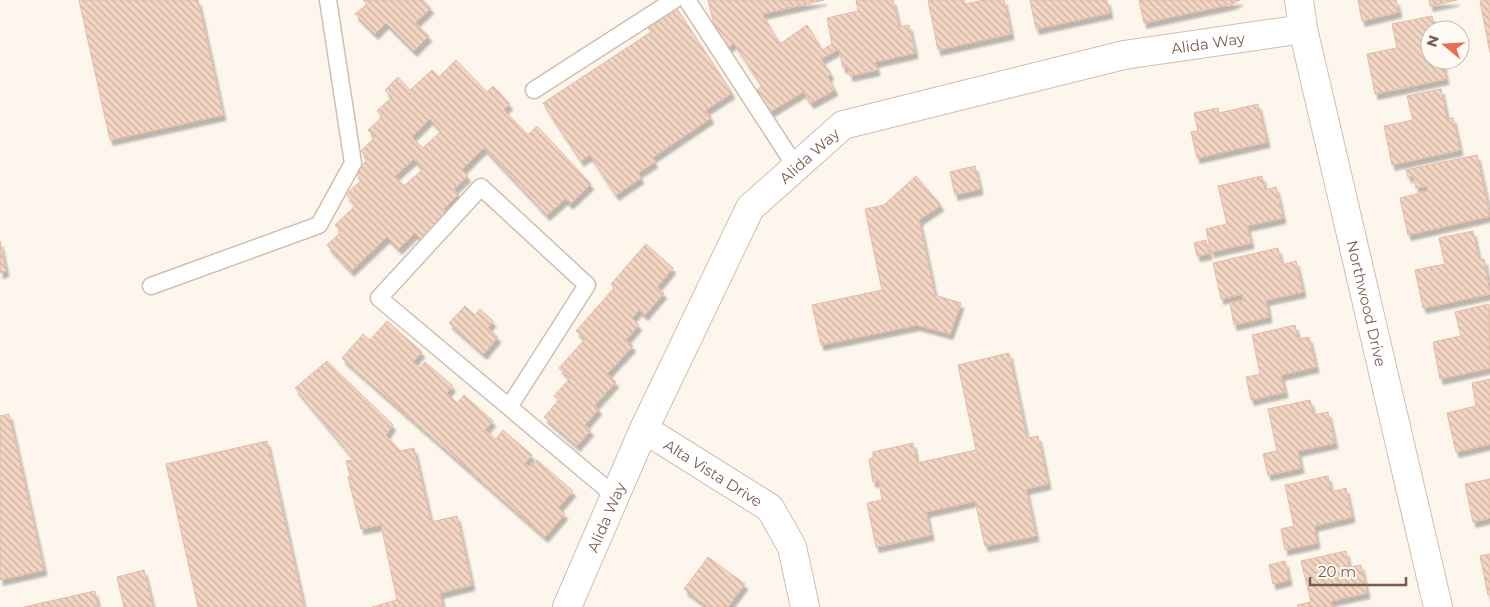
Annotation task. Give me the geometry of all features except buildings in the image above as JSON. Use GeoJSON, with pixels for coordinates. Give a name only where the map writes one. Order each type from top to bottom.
{"type":"FeatureCollection","features":[{"type":"Feature","properties":{"kind":"street","name":"Northwood Drive"},"geometry":{"type":"LineString","coordinates":[[1299,0],[1303,29],[1438,607]]}},
{"type":"Feature","properties":{"kind":"street","name":"Alida Way"},"geometry":{"type":"LineString","coordinates":[[567,607],[644,429],[750,208],[843,124],[1124,55],[1303,29]]}},
{"type":"Feature","properties":{"kind":"street","name":"Alta Vista Drive"},"geometry":{"type":"LineString","coordinates":[[644,429],[770,508],[792,547],[805,607]]}},
{"type":"Feature","properties":{"kind":"lane"},"geometry":{"type":"LineString","coordinates":[[150,286],[319,225],[353,163],[328,0]]}},
{"type":"Feature","properties":{"kind":"lane"},"geometry":{"type":"LineString","coordinates":[[534,90],[674,0]]}},
{"type":"Feature","properties":{"kind":"lane"},"geometry":{"type":"LineString","coordinates":[[687,0],[796,167]]}},
{"type":"Feature","properties":{"kind":"lane"},"geometry":{"type":"LineString","coordinates":[[508,407],[587,285],[480,186],[378,298],[508,407],[615,496]]}}]}
